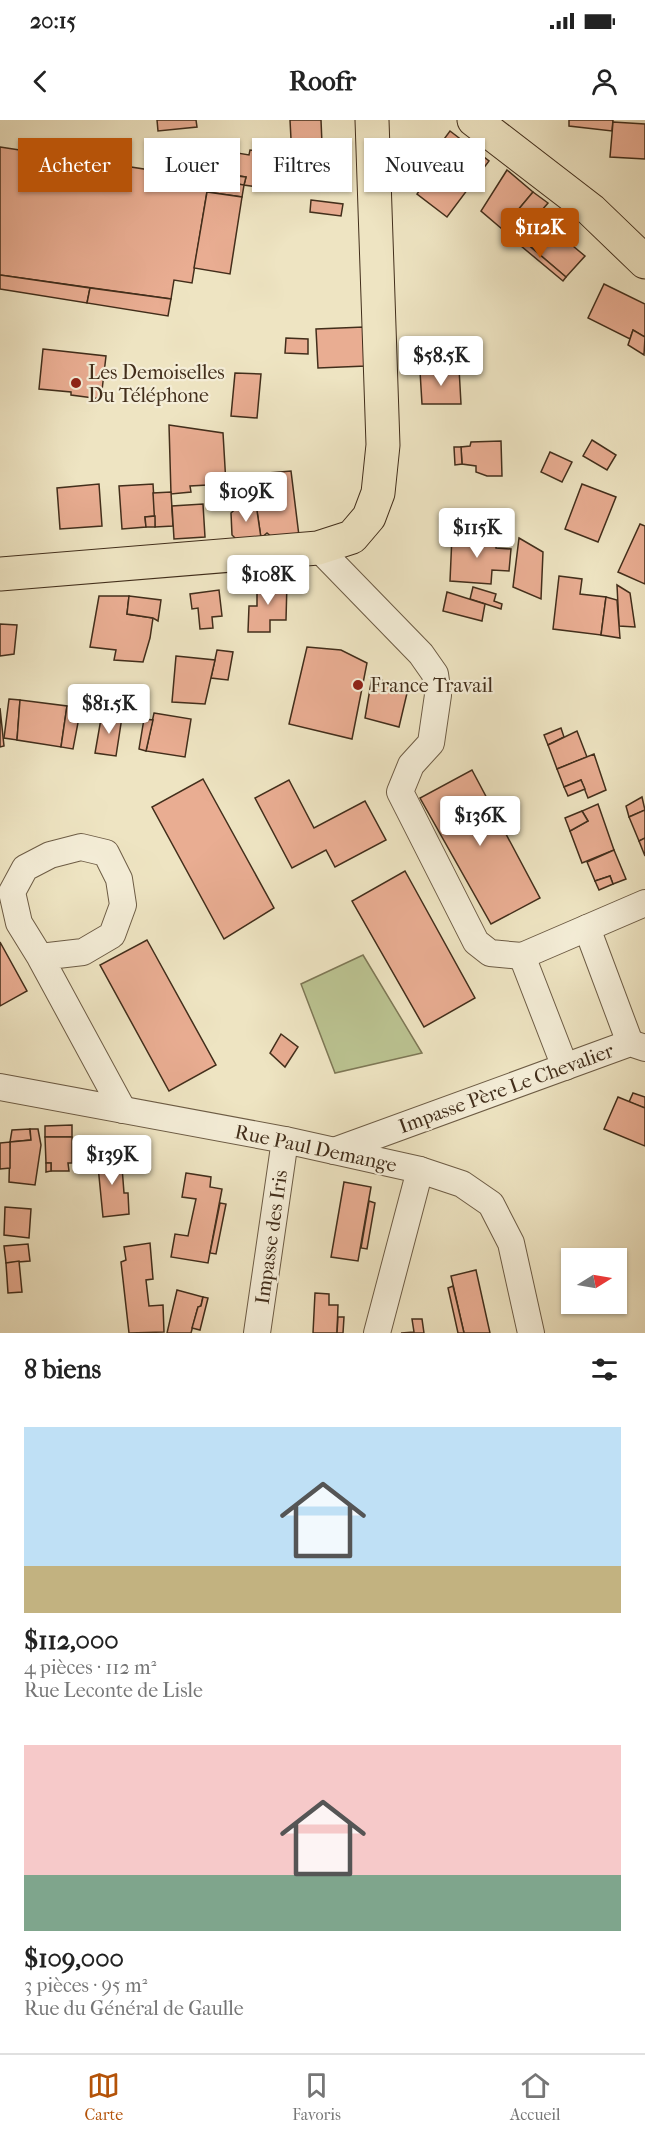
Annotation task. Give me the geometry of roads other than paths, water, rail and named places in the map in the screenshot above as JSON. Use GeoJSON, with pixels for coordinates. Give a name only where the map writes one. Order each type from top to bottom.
{"type":"FeatureCollection","features":[{"type":"Feature","properties":{"kind":"main road"},"geometry":{"type":"LineString","coordinates":[[0,574],[318,548],[352,537],[369,517],[378,493],[383,445],[372,120]]}},
{"type":"Feature","properties":{"kind":"main road"},"geometry":{"type":"LineString","coordinates":[[474,120],[591,210],[645,262]]}},
{"type":"Feature","properties":{"kind":"street"},"geometry":{"type":"LineString","coordinates":[[318,548],[421,654],[435,674],[438,695],[431,743],[411,765],[400,792],[476,942],[490,953],[522,957],[645,903]]}},
{"type":"Feature","properties":{"kind":"street"},"geometry":{"type":"LineString","coordinates":[[40,957],[83,952],[112,935],[123,905],[119,879],[106,853],[81,847],[50,855],[25,868],[12,892],[19,923],[40,957],[123,1110]]}},
{"type":"Feature","properties":{"kind":"street"},"geometry":{"type":"LineString","coordinates":[[586,928],[638,1045]]}},
{"type":"Feature","properties":{"kind":"street"},"geometry":{"type":"LineString","coordinates":[[522,957],[565,1067]]}},
{"type":"Feature","properties":{"kind":"street","name":"Impasse Père Le Chevalier"},"geometry":{"type":"LineString","coordinates":[[334,1151],[565,1067],[638,1045]]}},
{"type":"Feature","properties":{"kind":"street","name":"Rue Paul Demange"},"geometry":{"type":"LineString","coordinates":[[0,1087],[285,1140],[420,1170],[462,1184],[491,1204],[511,1243],[531,1333]]}},
{"type":"Feature","properties":{"kind":"street","name":"Impasse des Iris"},"geometry":{"type":"LineString","coordinates":[[256,1333],[285,1140]]}},
{"type":"Feature","properties":{"kind":"street"},"geometry":{"type":"LineString","coordinates":[[377,1333],[420,1170]]}},
{"type":"Feature","properties":{"kind":"place","name":"Les Demoiselles Du Téléphone"},"geometry":{"type":"Point","coordinates":[76,383]}},
{"type":"Feature","properties":{"kind":"place","name":"France Travail"},"geometry":{"type":"Point","coordinates":[358,685]}}]}
